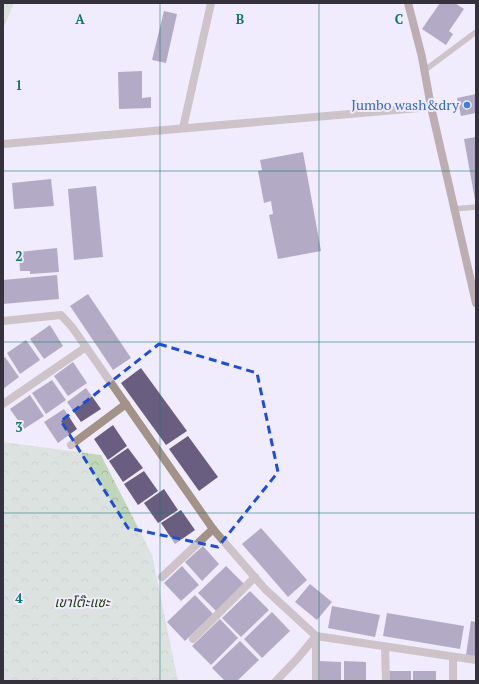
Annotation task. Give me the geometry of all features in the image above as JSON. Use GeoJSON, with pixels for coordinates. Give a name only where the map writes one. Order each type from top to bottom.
{"type":"FeatureCollection","features":[{"type":"Feature","properties":{"kind":"street"},"geometry":{"type":"LineString","coordinates":[[183,128],[211,3]]}},
{"type":"Feature","properties":{"kind":"street"},"geometry":{"type":"LineString","coordinates":[[408,3],[425,70],[430,107],[476,304]]}},
{"type":"Feature","properties":{"kind":"street"},"geometry":{"type":"LineString","coordinates":[[3,144],[430,107]]}},
{"type":"Feature","properties":{"kind":"street"},"geometry":{"type":"LineString","coordinates":[[3,321],[61,315],[72,327],[213,529],[265,589],[316,636],[476,660]]}},
{"type":"Feature","properties":{"kind":"street"},"geometry":{"type":"LineString","coordinates":[[3,404],[86,347]]}},
{"type":"Feature","properties":{"kind":"street"},"geometry":{"type":"LineString","coordinates":[[71,445],[126,404]]}},
{"type":"Feature","properties":{"kind":"street"},"geometry":{"type":"LineString","coordinates":[[162,577],[213,529]]}},
{"type":"Feature","properties":{"kind":"street"},"geometry":{"type":"LineString","coordinates":[[193,639],[255,577]]}},
{"type":"Feature","properties":{"kind":"street"},"geometry":{"type":"LineString","coordinates":[[276,681],[316,636]]}},
{"type":"Feature","properties":{"kind":"street"},"geometry":{"type":"LineString","coordinates":[[316,636],[316,681]]}},
{"type":"Feature","properties":{"kind":"street"},"geometry":{"type":"LineString","coordinates":[[385,647],[386,681]]}},
{"type":"Feature","properties":{"kind":"street"},"geometry":{"type":"LineString","coordinates":[[453,657],[453,681]]}},
{"type":"Feature","properties":{"kind":"lane"},"geometry":{"type":"LineString","coordinates":[[425,70],[476,32]]}},
{"type":"Feature","properties":{"kind":"lane"},"geometry":{"type":"LineString","coordinates":[[454,209],[476,207]]}},
{"type":"Feature","properties":{"kind":"highlighted area"},"geometry":{"type":"Polygon","coordinates":[[[159,344],[257,373],[278,472],[218,547],[128,528],[61,421],[159,344]]]}},
{"type":"Feature","properties":{"kind":"green space"},"geometry":{"type":"Polygon","coordinates":[[[3,3],[14,3],[3,29],[3,3]]]}},
{"type":"Feature","properties":{"kind":"green space","name":"เขาโต๊ะแซะ"},"geometry":{"type":"Polygon","coordinates":[[[3,442],[101,455],[152,555],[178,681],[3,681],[3,442]]]}},
{"type":"Feature","properties":{"kind":"building"},"geometry":{"type":"Polygon","coordinates":[[[440,3],[455,3],[464,9],[449,31],[453,34],[446,45],[422,29],[440,3]]]}},
{"type":"Feature","properties":{"kind":"building"},"geometry":{"type":"Polygon","coordinates":[[[164,11],[177,14],[166,63],[152,60],[164,11]]]}},
{"type":"Feature","properties":{"kind":"building"},"geometry":{"type":"Polygon","coordinates":[[[142,71],[142,98],[151,97],[151,108],[119,109],[118,72],[142,71]]]}},
{"type":"Feature","properties":{"kind":"building"},"geometry":{"type":"Polygon","coordinates":[[[476,94],[476,113],[461,116],[457,98],[476,94]]]}},
{"type":"Feature","properties":{"kind":"building"},"geometry":{"type":"Polygon","coordinates":[[[476,137],[476,200],[475,200],[464,139],[476,137]]]}},
{"type":"Feature","properties":{"kind":"building"},"geometry":{"type":"Polygon","coordinates":[[[303,152],[321,251],[278,259],[269,215],[273,214],[271,201],[264,203],[258,171],[262,170],[260,160],[303,152]]]}},
{"type":"Feature","properties":{"kind":"building"},"geometry":{"type":"Polygon","coordinates":[[[51,179],[54,206],[14,209],[12,183],[51,179]]]}},
{"type":"Feature","properties":{"kind":"building"},"geometry":{"type":"Polygon","coordinates":[[[96,186],[103,257],[74,260],[68,189],[96,186]]]}},
{"type":"Feature","properties":{"kind":"building"},"geometry":{"type":"Polygon","coordinates":[[[57,248],[59,272],[30,274],[30,271],[20,271],[19,252],[57,248]]]}},
{"type":"Feature","properties":{"kind":"building"},"geometry":{"type":"Polygon","coordinates":[[[57,275],[59,299],[3,304],[3,280],[57,275]]]}},
{"type":"Feature","properties":{"kind":"building"},"geometry":{"type":"Polygon","coordinates":[[[88,294],[131,358],[113,370],[70,306],[88,294]]]}},
{"type":"Feature","properties":{"kind":"building"},"geometry":{"type":"Polygon","coordinates":[[[50,325],[63,346],[44,359],[30,339],[50,325]]]}},
{"type":"Feature","properties":{"kind":"building"},"geometry":{"type":"Polygon","coordinates":[[[26,340],[40,360],[20,374],[7,353],[26,340]]]}},
{"type":"Feature","properties":{"kind":"building"},"geometry":{"type":"Polygon","coordinates":[[[5,357],[19,377],[3,389],[3,359],[5,357]]]}},
{"type":"Feature","properties":{"kind":"building"},"geometry":{"type":"Polygon","coordinates":[[[73,362],[87,383],[68,396],[54,376],[73,362]]]}},
{"type":"Feature","properties":{"kind":"building"},"geometry":{"type":"Polygon","coordinates":[[[141,368],[187,431],[166,445],[121,383],[141,368]]]}},
{"type":"Feature","properties":{"kind":"building"},"geometry":{"type":"Polygon","coordinates":[[[52,380],[66,400],[46,414],[32,393],[52,380]]]}},
{"type":"Feature","properties":{"kind":"building"},"geometry":{"type":"Polygon","coordinates":[[[86,388],[101,409],[81,422],[67,402],[86,388]]]}},
{"type":"Feature","properties":{"kind":"building"},"geometry":{"type":"Polygon","coordinates":[[[30,395],[44,416],[24,429],[10,409],[30,395]]]}},
{"type":"Feature","properties":{"kind":"building"},"geometry":{"type":"Polygon","coordinates":[[[64,409],[77,429],[58,443],[44,422],[64,409]]]}},
{"type":"Feature","properties":{"kind":"building"},"geometry":{"type":"Polygon","coordinates":[[[113,425],[127,446],[108,460],[94,439],[113,425]]]}},
{"type":"Feature","properties":{"kind":"building"},"geometry":{"type":"Polygon","coordinates":[[[188,436],[218,477],[199,491],[169,449],[188,436]]]}},
{"type":"Feature","properties":{"kind":"building"},"geometry":{"type":"Polygon","coordinates":[[[128,448],[143,468],[123,482],[109,461],[128,448]]]}},
{"type":"Feature","properties":{"kind":"building"},"geometry":{"type":"Polygon","coordinates":[[[144,471],[158,491],[138,505],[124,484],[144,471]]]}},
{"type":"Feature","properties":{"kind":"building"},"geometry":{"type":"Polygon","coordinates":[[[164,489],[178,510],[158,523],[144,503],[164,489]]]}},
{"type":"Feature","properties":{"kind":"building"},"geometry":{"type":"Polygon","coordinates":[[[181,510],[195,530],[175,544],[161,523],[181,510]]]}},
{"type":"Feature","properties":{"kind":"building"},"geometry":{"type":"Polygon","coordinates":[[[261,528],[307,580],[288,597],[242,544],[261,528]]]}},
{"type":"Feature","properties":{"kind":"building"},"geometry":{"type":"Polygon","coordinates":[[[203,546],[219,564],[202,581],[185,562],[203,546]]]}},
{"type":"Feature","properties":{"kind":"building"},"geometry":{"type":"Polygon","coordinates":[[[182,566],[199,585],[181,601],[164,583],[182,566]]]}},
{"type":"Feature","properties":{"kind":"building"},"geometry":{"type":"Polygon","coordinates":[[[226,566],[245,585],[217,612],[198,593],[226,566]]]}},
{"type":"Feature","properties":{"kind":"building"},"geometry":{"type":"Polygon","coordinates":[[[310,584],[332,602],[317,620],[295,602],[310,584]]]}},
{"type":"Feature","properties":{"kind":"building"},"geometry":{"type":"Polygon","coordinates":[[[250,591],[269,610],[241,637],[222,618],[250,591]]]}},
{"type":"Feature","properties":{"kind":"building"},"geometry":{"type":"Polygon","coordinates":[[[195,595],[213,614],[185,641],[167,622],[195,595]]]}},
{"type":"Feature","properties":{"kind":"building"},"geometry":{"type":"Polygon","coordinates":[[[332,606],[380,615],[375,637],[328,628],[332,606]]]}},
{"type":"Feature","properties":{"kind":"building"},"geometry":{"type":"Polygon","coordinates":[[[272,612],[290,631],[262,658],[244,639],[272,612]]]}},
{"type":"Feature","properties":{"kind":"building"},"geometry":{"type":"Polygon","coordinates":[[[387,613],[464,626],[460,649],[383,636],[387,613]]]}},
{"type":"Feature","properties":{"kind":"building"},"geometry":{"type":"Polygon","coordinates":[[[220,619],[238,638],[211,665],[192,646],[220,619]]]}},
{"type":"Feature","properties":{"kind":"building"},"geometry":{"type":"Polygon","coordinates":[[[471,621],[476,622],[476,657],[466,655],[471,621]]]}},
{"type":"Feature","properties":{"kind":"building"},"geometry":{"type":"Polygon","coordinates":[[[240,641],[259,660],[237,681],[225,681],[212,668],[240,641]]]}},
{"type":"Feature","properties":{"kind":"building"},"geometry":{"type":"Polygon","coordinates":[[[319,661],[341,662],[341,681],[319,681],[319,661]]]}},
{"type":"Feature","properties":{"kind":"building"},"geometry":{"type":"Polygon","coordinates":[[[344,661],[366,662],[366,681],[344,681],[344,661]]]}},
{"type":"Feature","properties":{"kind":"building"},"geometry":{"type":"Polygon","coordinates":[[[387,671],[411,671],[411,681],[387,681],[387,671]]]}},
{"type":"Feature","properties":{"kind":"building"},"geometry":{"type":"Polygon","coordinates":[[[413,671],[436,671],[436,681],[413,681],[413,671]]]}},
{"type":"Feature","properties":{"kind":"place","name":"Jumbo wash&dry"},"geometry":{"type":"Point","coordinates":[467,105]}}]}
